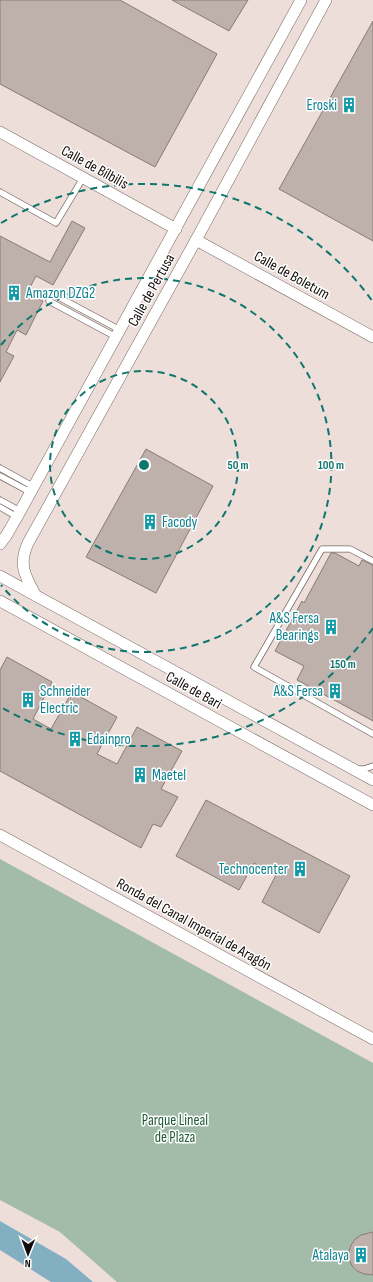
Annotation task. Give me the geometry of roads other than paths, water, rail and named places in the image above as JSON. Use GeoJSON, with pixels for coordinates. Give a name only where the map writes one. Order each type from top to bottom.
{"type":"FeatureCollection","features":[{"type":"Feature","properties":{"kind":"street","name":"Calle de Pertusa"},"geometry":{"type":"LineString","coordinates":[[0,544],[19,514],[301,0]]}},
{"type":"Feature","properties":{"kind":"street","name":"Calle de Pertusa"},"geometry":{"type":"LineString","coordinates":[[36,596],[25,576],[22,565],[23,554],[28,543],[196,240],[326,0]]}},
{"type":"Feature","properties":{"kind":"street","name":"Calle de Bílbilis"},"geometry":{"type":"LineString","coordinates":[[0,132],[176,229]]}},
{"type":"Feature","properties":{"kind":"street","name":"Calle de Boletum"},"geometry":{"type":"LineString","coordinates":[[196,240],[373,337]]}},
{"type":"Feature","properties":{"kind":"street","name":"Calle de Bari"},"geometry":{"type":"LineString","coordinates":[[0,576],[373,780]]}},
{"type":"Feature","properties":{"kind":"street","name":"Calle de Bari"},"geometry":{"type":"LineString","coordinates":[[0,601],[373,805]]}},
{"type":"Feature","properties":{"kind":"street","name":"Ronda del Canal Imperial de Aragón"},"geometry":{"type":"LineString","coordinates":[[0,835],[373,1039]]}},
{"type":"Feature","properties":{"kind":"lane"},"geometry":{"type":"LineString","coordinates":[[0,192],[56,223],[83,178]]}},
{"type":"Feature","properties":{"kind":"lane"},"geometry":{"type":"LineString","coordinates":[[53,294],[118,333]]}},
{"type":"Feature","properties":{"kind":"lane"},"geometry":{"type":"LineString","coordinates":[[49,301],[118,333]]}},
{"type":"Feature","properties":{"kind":"lane"},"geometry":{"type":"LineString","coordinates":[[0,468],[32,490]]}},
{"type":"Feature","properties":{"kind":"lane"},"geometry":{"type":"LineString","coordinates":[[0,476],[32,490]]}},
{"type":"Feature","properties":{"kind":"lane"},"geometry":{"type":"LineString","coordinates":[[0,500],[19,514]]}},
{"type":"Feature","properties":{"kind":"lane"},"geometry":{"type":"LineString","coordinates":[[0,507],[19,514]]}},
{"type":"Feature","properties":{"kind":"lane"},"geometry":{"type":"LineString","coordinates":[[373,561],[350,549],[322,549],[254,667],[373,734]]}},
{"type":"Feature","properties":{"kind":"lane"},"geometry":{"type":"LineString","coordinates":[[353,769],[364,769],[373,766]]}},
{"type":"Feature","properties":{"kind":"water"},"geometry":{"type":"Polygon","coordinates":[[[0,1221],[66,1259],[93,1282],[51,1282],[0,1250],[0,1221]]]}},
{"type":"Feature","properties":{"kind":"place","name":"Eroski"},"geometry":{"type":"Point","coordinates":[349,105]}},
{"type":"Feature","properties":{"kind":"place","name":"Amazon DZG2"},"geometry":{"type":"Point","coordinates":[14,293]}},
{"type":"Feature","properties":{"kind":"place","name":"Facody"},"geometry":{"type":"Point","coordinates":[150,522]}},
{"type":"Feature","properties":{"kind":"place","name":"A&S Fersa Bearings"},"geometry":{"type":"Point","coordinates":[331,627]}},
{"type":"Feature","properties":{"kind":"place","name":"A&S Fersa"},"geometry":{"type":"Point","coordinates":[335,691]}},
{"type":"Feature","properties":{"kind":"place","name":"Schneider Electric"},"geometry":{"type":"Point","coordinates":[28,700]}},
{"type":"Feature","properties":{"kind":"place","name":"Edainpro"},"geometry":{"type":"Point","coordinates":[75,739]}},
{"type":"Feature","properties":{"kind":"place","name":"Maetel"},"geometry":{"type":"Point","coordinates":[140,775]}},
{"type":"Feature","properties":{"kind":"place","name":"Technocenter"},"geometry":{"type":"Point","coordinates":[300,869]}},
{"type":"Feature","properties":{"kind":"place","name":"Atalaya"},"geometry":{"type":"Point","coordinates":[361,1255]}},
{"type":"Feature","properties":{"kind":"park label","name":"Parque Lineal de Plaza"},"geometry":{"type":"Point","coordinates":[175,1128]}}]}
